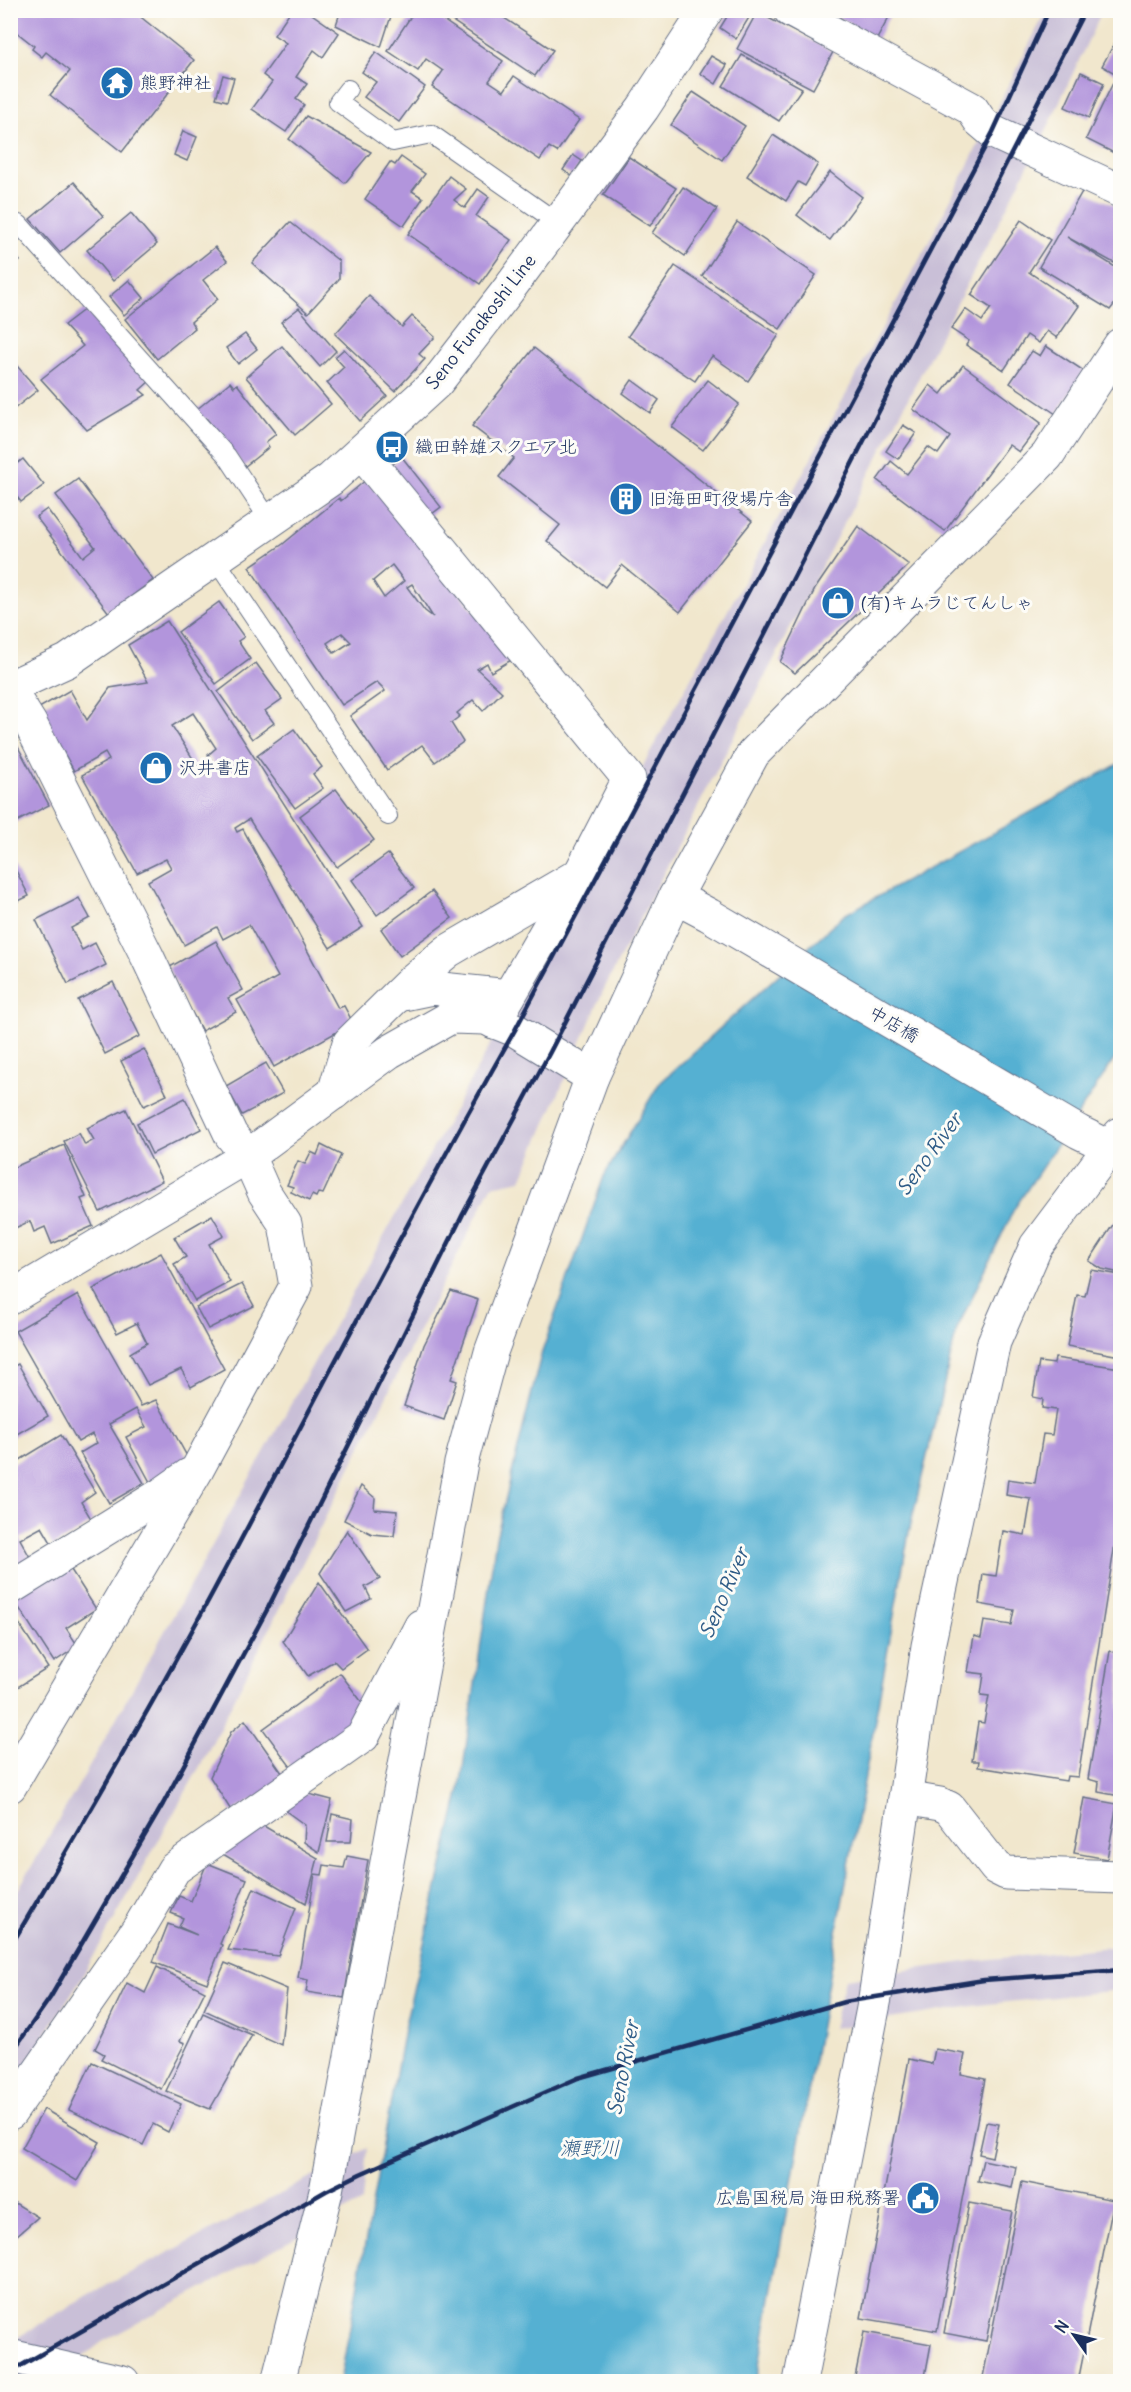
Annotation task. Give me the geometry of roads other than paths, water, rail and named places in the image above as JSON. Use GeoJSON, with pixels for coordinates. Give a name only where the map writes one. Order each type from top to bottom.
{"type":"FeatureCollection","features":[{"type":"Feature","properties":{"kind":"street","name":"Seno Funakoshi Line"},"geometry":{"type":"LineString","coordinates":[[10,689],[67,661],[331,479],[437,382],[643,108],[707,10]]}},
{"type":"Feature","properties":{"kind":"street"},"geometry":{"type":"LineString","coordinates":[[790,10],[972,109],[980,122],[993,132],[1120,191]]}},
{"type":"Feature","properties":{"kind":"street"},"geometry":{"type":"LineString","coordinates":[[278,2382],[326,2191],[461,1463],[491,1352],[592,1077],[675,897],[753,754],[1047,456],[1120,345]]}},
{"type":"Feature","properties":{"kind":"street"},"geometry":{"type":"LineString","coordinates":[[10,1298],[248,1156],[389,1052],[451,1017],[485,1018],[501,1009],[580,874],[629,779],[361,452]]}},
{"type":"Feature","properties":{"kind":"street"},"geometry":{"type":"LineString","coordinates":[[10,689],[30,723],[136,935],[231,1135],[248,1156],[264,1192],[285,1224],[296,1286],[198,1468],[10,1786]]}},
{"type":"Feature","properties":{"kind":"street"},"geometry":{"type":"LineString","coordinates":[[334,1093],[349,1043],[398,995],[448,951],[580,874]]}},
{"type":"Feature","properties":{"kind":"street","name":"中店橋"},"geometry":{"type":"LineString","coordinates":[[675,897],[1079,1132],[1117,1144]]}},
{"type":"Feature","properties":{"kind":"street"},"geometry":{"type":"LineString","coordinates":[[398,995],[432,988],[501,1009],[515,1030],[592,1077]]}},
{"type":"Feature","properties":{"kind":"street"},"geometry":{"type":"LineString","coordinates":[[800,2382],[875,1998],[928,1646],[994,1342],[1036,1246],[1117,1144]]}},
{"type":"Feature","properties":{"kind":"street"},"geometry":{"type":"LineString","coordinates":[[10,1588],[162,1494],[198,1468]]}},
{"type":"Feature","properties":{"kind":"street"},"geometry":{"type":"LineString","coordinates":[[10,2113],[141,1925],[174,1869],[363,1736],[436,1598]]}},
{"type":"Feature","properties":{"kind":"street"},"geometry":{"type":"LineString","coordinates":[[905,1797],[949,1808],[996,1868],[1005,1873],[1120,1877]]}},
{"type":"Feature","properties":{"kind":"street"},"geometry":{"type":"LineString","coordinates":[[10,2356],[85,2377],[123,2382]]}},
{"type":"Feature","properties":{"kind":"lane"},"geometry":{"type":"LineString","coordinates":[[348,89],[338,102],[393,142],[431,134],[558,223]]}},
{"type":"Feature","properties":{"kind":"lane"},"geometry":{"type":"LineString","coordinates":[[19,224],[227,456],[270,521]]}},
{"type":"Feature","properties":{"kind":"lane"},"geometry":{"type":"LineString","coordinates":[[215,559],[388,816]]}},
{"type":"Feature","properties":{"kind":"water","name":"瀬野川"},"geometry":{"type":"Polygon","coordinates":[[[1120,763],[1120,1051],[1014,1209],[957,1329],[909,1532],[756,2381],[340,2382],[404,2029],[460,1789],[496,1538],[541,1355],[604,1176],[659,1084],[844,915],[1120,763]]]}},
{"type":"Feature","properties":{"kind":"railway"},"geometry":{"type":"LineString","coordinates":[[10,1947],[114,1770],[189,1635],[400,1239],[515,1030],[993,132],[1049,10]]}},
{"type":"Feature","properties":{"kind":"railway"},"geometry":{"type":"LineString","coordinates":[[10,2055],[50,1998],[163,1804],[268,1608],[463,1214],[550,1052],[1085,10]]}},
{"type":"Feature","properties":{"kind":"railway"},"geometry":{"type":"LineString","coordinates":[[10,2372],[326,2191],[578,2078],[844,2002],[984,1980],[1120,1970]]}},
{"type":"Feature","properties":{"kind":"place","name":"熊野神社"},"geometry":{"type":"Point","coordinates":[117,83]}},
{"type":"Feature","properties":{"kind":"place","name":"織田幹雄スクエア北"},"geometry":{"type":"Point","coordinates":[392,447]}},
{"type":"Feature","properties":{"kind":"place","name":"旧海田町役場庁舎"},"geometry":{"type":"Point","coordinates":[626,499]}},
{"type":"Feature","properties":{"kind":"place","name":"(有)キムラじてんしゃ"},"geometry":{"type":"Point","coordinates":[838,603]}},
{"type":"Feature","properties":{"kind":"place","name":"沢井書店"},"geometry":{"type":"Point","coordinates":[156,768]}},
{"type":"Feature","properties":{"kind":"place","name":"広島国税局 海田税務署"},"geometry":{"type":"Point","coordinates":[923,2198]}},
{"type":"Feature","properties":{"kind":"water label","name":"Seno River"},"geometry":{"type":"Point","coordinates":[929,1154]}},
{"type":"Feature","properties":{"kind":"water label","name":"Seno River"},"geometry":{"type":"Point","coordinates":[724,1593]}},
{"type":"Feature","properties":{"kind":"water label","name":"Seno River"},"geometry":{"type":"Point","coordinates":[623,2068]}}]}
